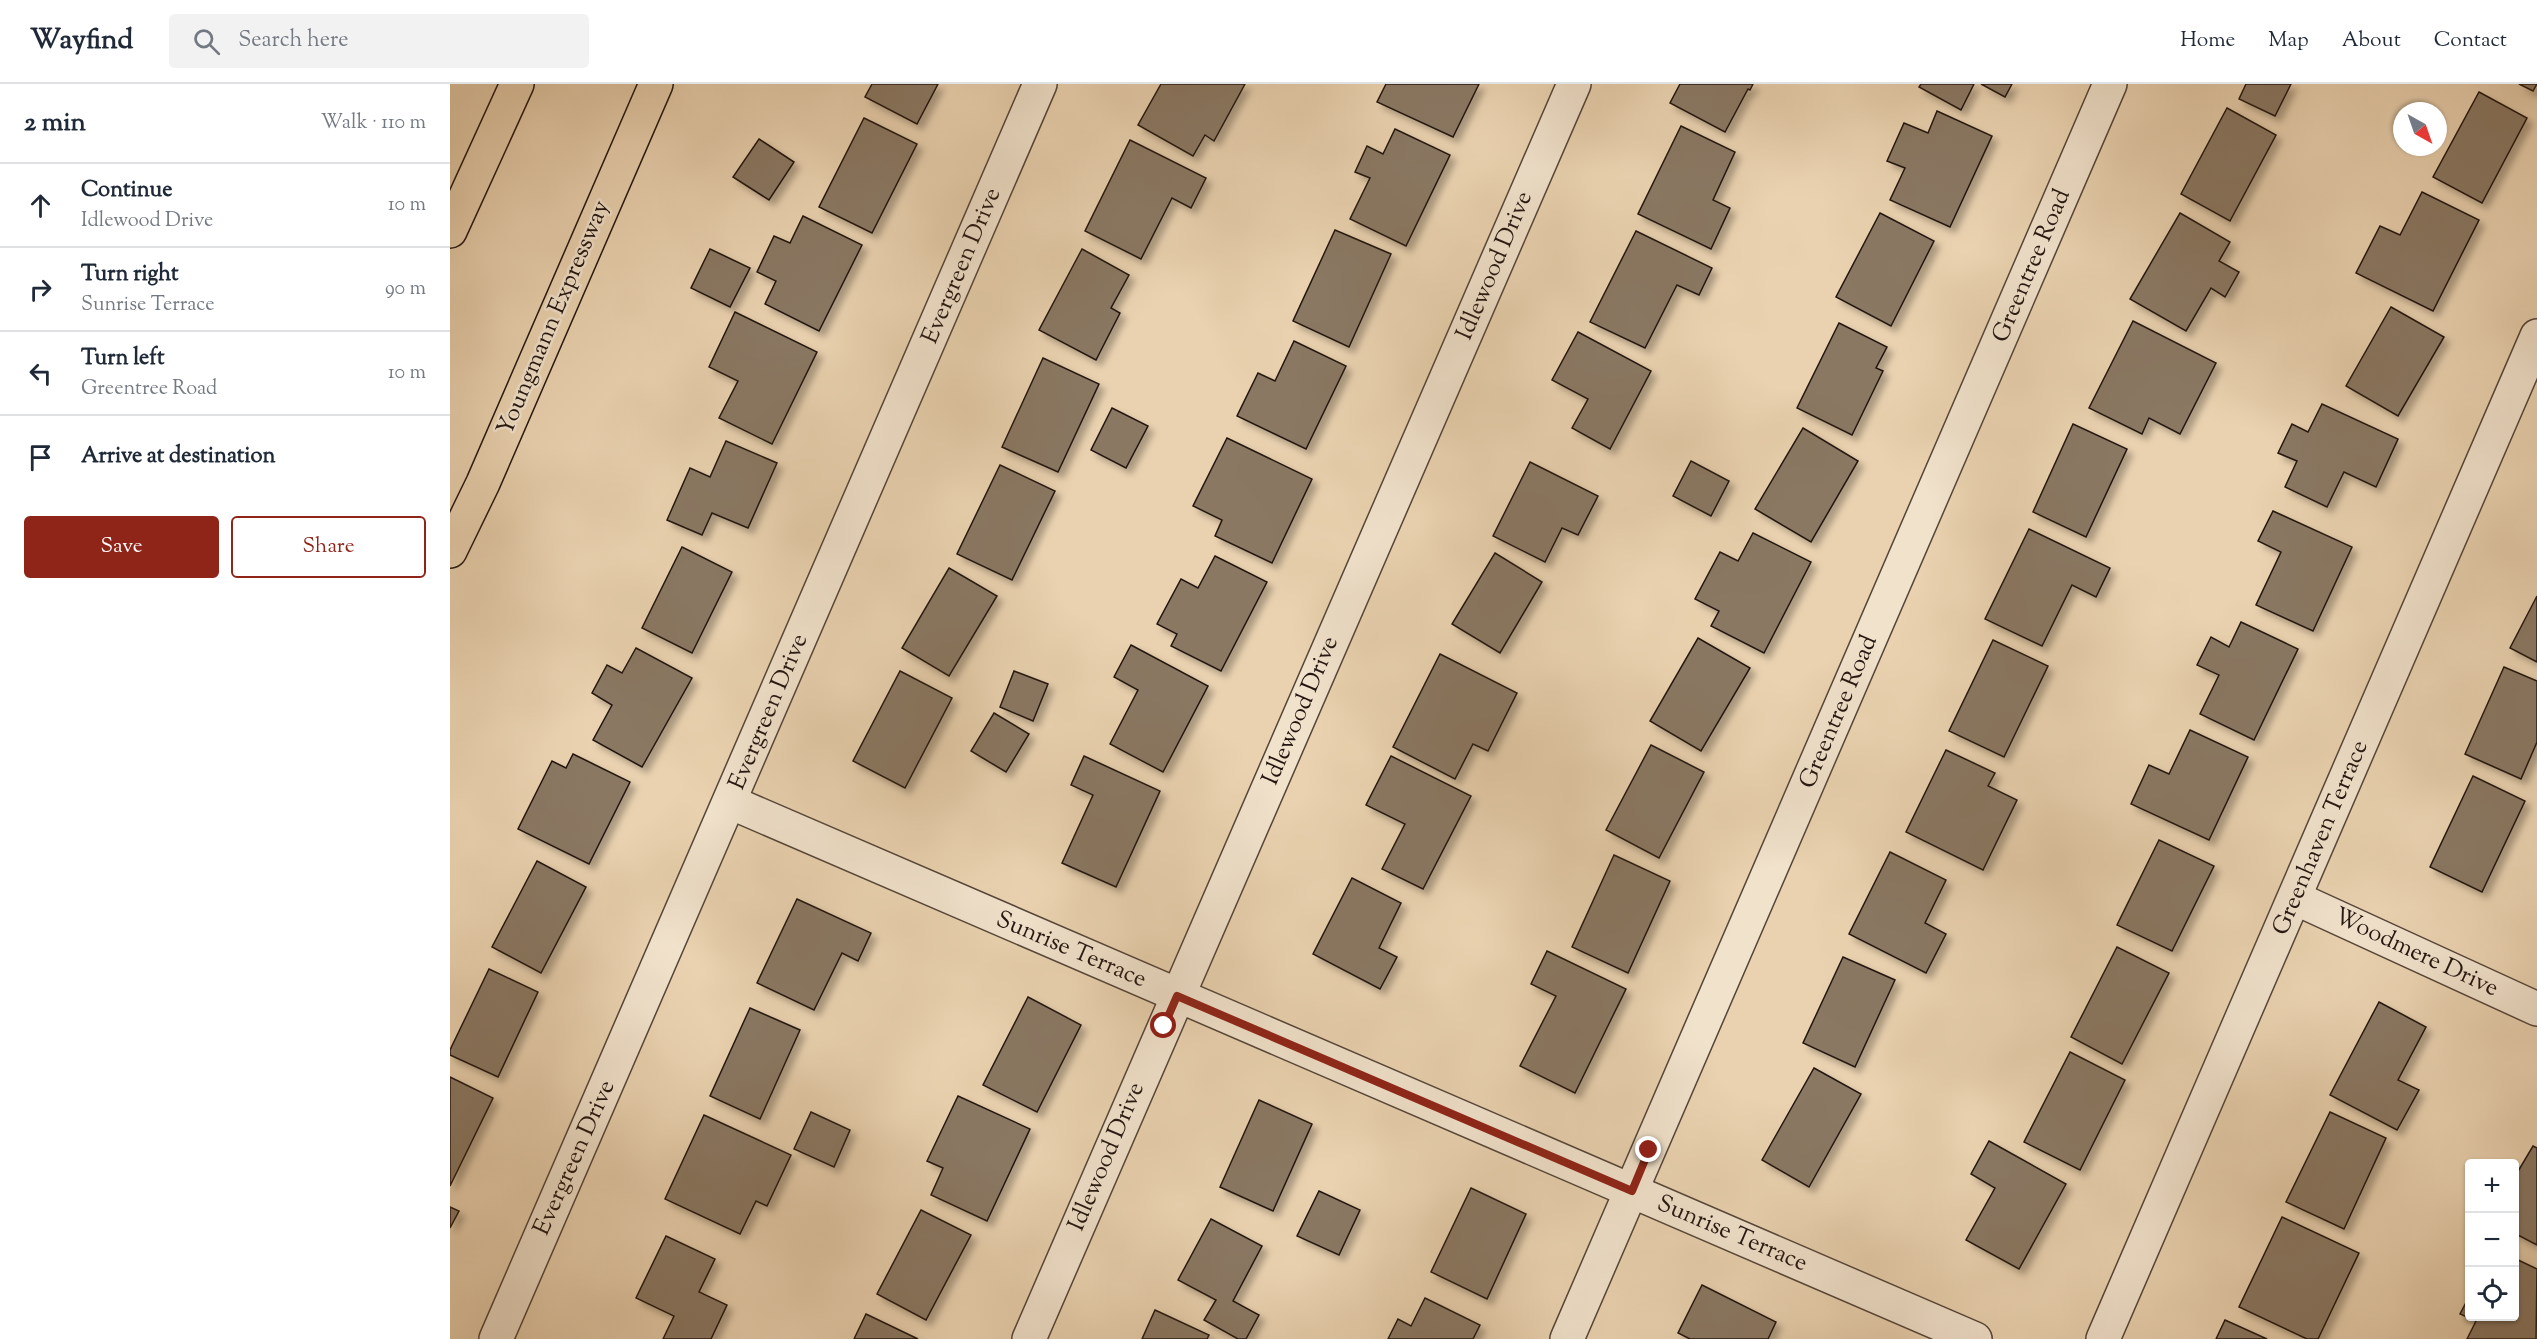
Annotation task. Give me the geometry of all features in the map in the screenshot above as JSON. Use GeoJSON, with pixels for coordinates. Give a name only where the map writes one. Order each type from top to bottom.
{"type":"FeatureCollection","features":[{"type":"Feature","properties":{"kind":"highway"},"geometry":{"type":"LineString","coordinates":[[450,231],[517,84]]}},
{"type":"Feature","properties":{"kind":"highway","name":"Youngmann Expressway"},"geometry":{"type":"LineString","coordinates":[[450,551],[488,472],[656,84]]}},
{"type":"Feature","properties":{"kind":"street","name":"Evergreen Drive"},"geometry":{"type":"LineString","coordinates":[[496,1339],[1040,84]]}},
{"type":"Feature","properties":{"kind":"street","name":"Idlewood Drive"},"geometry":{"type":"LineString","coordinates":[[1029,1339],[1574,84]]}},
{"type":"Feature","properties":{"kind":"street","name":"Greentree Road"},"geometry":{"type":"LineString","coordinates":[[1567,1339],[2110,84]]}},
{"type":"Feature","properties":{"kind":"street","name":"Greenhaven Terrace"},"geometry":{"type":"LineString","coordinates":[[2103,1339],[2537,336]]}},
{"type":"Feature","properties":{"kind":"street","name":"Sunrise Terrace"},"geometry":{"type":"LineString","coordinates":[[730,802],[1975,1339]]}},
{"type":"Feature","properties":{"kind":"street","name":"Woodmere Drive"},"geometry":{"type":"LineString","coordinates":[[2295,898],[2537,1009]]}},
{"type":"Feature","properties":{"kind":"building"},"geometry":{"type":"Polygon","coordinates":[[[872,84],[938,84],[917,124],[865,97],[872,84]]]}},
{"type":"Feature","properties":{"kind":"building"},"geometry":{"type":"Polygon","coordinates":[[[1161,84],[1245,84],[1214,141],[1205,135],[1193,156],[1138,125],[1161,84]]]}},
{"type":"Feature","properties":{"kind":"building"},"geometry":{"type":"Polygon","coordinates":[[[1386,84],[1479,84],[1453,137],[1377,102],[1386,84]]]}},
{"type":"Feature","properties":{"kind":"building"},"geometry":{"type":"Polygon","coordinates":[[[1680,84],[1753,84],[1725,132],[1670,103],[1680,84]]]}},
{"type":"Feature","properties":{"kind":"building"},"geometry":{"type":"Polygon","coordinates":[[[1921,84],[1974,84],[1961,110],[1919,87],[1921,84]]]}},
{"type":"Feature","properties":{"kind":"building"},"geometry":{"type":"Polygon","coordinates":[[[1981,84],[2012,84],[2005,97],[1981,84]]]}},
{"type":"Feature","properties":{"kind":"building"},"geometry":{"type":"Polygon","coordinates":[[[2246,84],[2291,84],[2275,116],[2239,99],[2246,84]]]}},
{"type":"Feature","properties":{"kind":"building"},"geometry":{"type":"Polygon","coordinates":[[[2519,84],[2537,84],[2533,91],[2519,84]]]}},
{"type":"Feature","properties":{"kind":"building"},"geometry":{"type":"Polygon","coordinates":[[[2479,92],[2527,118],[2482,203],[2433,177],[2444,156],[2447,156],[2447,151],[2479,92]]]}},
{"type":"Feature","properties":{"kind":"building"},"geometry":{"type":"Polygon","coordinates":[[[2227,108],[2276,135],[2230,221],[2181,194],[2227,108]]]}},
{"type":"Feature","properties":{"kind":"building"},"geometry":{"type":"Polygon","coordinates":[[[1937,111],[1992,136],[1950,227],[1890,200],[1905,168],[1887,161],[1904,123],[1928,133],[1937,111]]]}},
{"type":"Feature","properties":{"kind":"building"},"geometry":{"type":"Polygon","coordinates":[[[864,118],[917,144],[872,233],[819,207],[864,118]]]}},
{"type":"Feature","properties":{"kind":"building"},"geometry":{"type":"Polygon","coordinates":[[[1681,126],[1735,152],[1713,200],[1730,208],[1711,249],[1638,214],[1681,126]]]}},
{"type":"Feature","properties":{"kind":"building"},"geometry":{"type":"Polygon","coordinates":[[[1395,129],[1450,155],[1406,246],[1350,219],[1370,178],[1355,172],[1367,146],[1383,154],[1395,129]]]}},
{"type":"Feature","properties":{"kind":"building"},"geometry":{"type":"Polygon","coordinates":[[[759,139],[794,162],[769,200],[733,177],[759,139]]]}},
{"type":"Feature","properties":{"kind":"building"},"geometry":{"type":"Polygon","coordinates":[[[1130,140],[1206,178],[1191,208],[1172,198],[1141,259],[1085,231],[1130,140]]]}},
{"type":"Feature","properties":{"kind":"building"},"geometry":{"type":"Polygon","coordinates":[[[2422,192],[2479,220],[2433,311],[2356,273],[2380,226],[2400,235],[2422,192]]]}},
{"type":"Feature","properties":{"kind":"building"},"geometry":{"type":"Polygon","coordinates":[[[1880,213],[1934,241],[1891,326],[1836,297],[1880,213]]]}},
{"type":"Feature","properties":{"kind":"building"},"geometry":{"type":"Polygon","coordinates":[[[2180,213],[2230,242],[2219,261],[2239,272],[2225,297],[2211,288],[2186,331],[2130,299],[2180,213]]]}},
{"type":"Feature","properties":{"kind":"building"},"geometry":{"type":"Polygon","coordinates":[[[803,216],[862,245],[819,331],[765,304],[776,281],[757,272],[774,236],[790,243],[803,216]]]}},
{"type":"Feature","properties":{"kind":"building"},"geometry":{"type":"Polygon","coordinates":[[[1335,230],[1391,254],[1349,347],[1293,321],[1335,230]]]}},
{"type":"Feature","properties":{"kind":"building"},"geometry":{"type":"Polygon","coordinates":[[[1636,231],[1712,268],[1699,295],[1677,285],[1645,348],[1590,322],[1636,231]]]}},
{"type":"Feature","properties":{"kind":"building"},"geometry":{"type":"Polygon","coordinates":[[[710,249],[750,268],[730,307],[691,288],[710,249]]]}},
{"type":"Feature","properties":{"kind":"building"},"geometry":{"type":"Polygon","coordinates":[[[1082,249],[1129,275],[1111,308],[1120,313],[1096,360],[1039,330],[1082,249]]]}},
{"type":"Feature","properties":{"kind":"building"},"geometry":{"type":"Polygon","coordinates":[[[2391,307],[2444,337],[2398,416],[2346,386],[2391,307]]]}},
{"type":"Feature","properties":{"kind":"building"},"geometry":{"type":"Polygon","coordinates":[[[735,312],[817,352],[772,444],[719,418],[738,381],[709,367],[735,312]]]}},
{"type":"Feature","properties":{"kind":"building"},"geometry":{"type":"Polygon","coordinates":[[[2133,321],[2216,363],[2180,434],[2149,418],[2142,434],[2089,408],[2133,321]]]}},
{"type":"Feature","properties":{"kind":"building"},"geometry":{"type":"Polygon","coordinates":[[[1839,323],[1887,347],[1876,368],[1883,371],[1852,435],[1797,408],[1839,323]]]}},
{"type":"Feature","properties":{"kind":"building"},"geometry":{"type":"Polygon","coordinates":[[[1578,332],[1651,371],[1610,449],[1572,428],[1588,399],[1552,380],[1578,332]]]}},
{"type":"Feature","properties":{"kind":"building"},"geometry":{"type":"Polygon","coordinates":[[[1294,341],[1346,366],[1306,449],[1237,416],[1258,373],[1275,381],[1294,341]]]}},
{"type":"Feature","properties":{"kind":"building"},"geometry":{"type":"Polygon","coordinates":[[[1043,358],[1099,384],[1058,472],[1002,447],[1043,358]]]}},
{"type":"Feature","properties":{"kind":"building"},"geometry":{"type":"Polygon","coordinates":[[[2322,404],[2398,439],[2376,487],[2344,472],[2327,507],[2285,487],[2297,461],[2278,453],[2292,424],[2308,432],[2322,404]]]}},
{"type":"Feature","properties":{"kind":"building"},"geometry":{"type":"Polygon","coordinates":[[[1112,408],[1148,426],[1126,468],[1091,450],[1112,408]]]}},
{"type":"Feature","properties":{"kind":"building"},"geometry":{"type":"Polygon","coordinates":[[[2073,424],[2127,449],[2086,537],[2033,512],[2073,424]]]}},
{"type":"Feature","properties":{"kind":"building"},"geometry":{"type":"Polygon","coordinates":[[[1803,428],[1858,461],[1811,542],[1755,509],[1803,428]]]}},
{"type":"Feature","properties":{"kind":"building"},"geometry":{"type":"Polygon","coordinates":[[[1227,438],[1312,479],[1272,563],[1215,536],[1222,520],[1193,506],[1227,438]]]}},
{"type":"Feature","properties":{"kind":"building"},"geometry":{"type":"Polygon","coordinates":[[[726,441],[777,463],[748,528],[712,513],[702,535],[667,520],[690,468],[710,477],[726,441]]]}},
{"type":"Feature","properties":{"kind":"building"},"geometry":{"type":"Polygon","coordinates":[[[1691,461],[1729,481],[1711,516],[1673,496],[1691,461]]]}},
{"type":"Feature","properties":{"kind":"building"},"geometry":{"type":"Polygon","coordinates":[[[1530,462],[1598,496],[1578,535],[1562,528],[1545,562],[1493,536],[1530,462]]]}},
{"type":"Feature","properties":{"kind":"building"},"geometry":{"type":"Polygon","coordinates":[[[1000,465],[1055,491],[1012,580],[957,554],[1000,465]]]}},
{"type":"Feature","properties":{"kind":"building"},"geometry":{"type":"Polygon","coordinates":[[[2273,511],[2352,547],[2313,631],[2256,605],[2281,552],[2258,541],[2273,511]]]}},
{"type":"Feature","properties":{"kind":"building"},"geometry":{"type":"Polygon","coordinates":[[[2029,529],[2110,568],[2096,597],[2072,585],[2042,646],[1985,619],[2029,529]]]}},
{"type":"Feature","properties":{"kind":"building"},"geometry":{"type":"Polygon","coordinates":[[[1753,533],[1811,562],[1764,653],[1711,626],[1719,611],[1695,599],[1720,552],[1738,561],[1753,533]]]}},
{"type":"Feature","properties":{"kind":"building"},"geometry":{"type":"Polygon","coordinates":[[[682,547],[732,572],[692,653],[642,628],[682,547]]]}},
{"type":"Feature","properties":{"kind":"building"},"geometry":{"type":"Polygon","coordinates":[[[1495,553],[1542,582],[1500,653],[1452,624],[1495,553]]]}},
{"type":"Feature","properties":{"kind":"building"},"geometry":{"type":"Polygon","coordinates":[[[1215,556],[1267,582],[1221,671],[1171,646],[1177,634],[1157,624],[1181,579],[1198,588],[1215,556]]]}},
{"type":"Feature","properties":{"kind":"building"},"geometry":{"type":"Polygon","coordinates":[[[949,568],[997,596],[949,676],[902,648],[949,568]]]}},
{"type":"Feature","properties":{"kind":"building"},"geometry":{"type":"Polygon","coordinates":[[[2537,596],[2537,662],[2510,648],[2537,596]]]}},
{"type":"Feature","properties":{"kind":"building"},"geometry":{"type":"Polygon","coordinates":[[[2241,622],[2298,649],[2254,740],[2200,714],[2219,675],[2197,665],[2211,637],[2229,647],[2241,622]]]}},
{"type":"Feature","properties":{"kind":"building"},"geometry":{"type":"Polygon","coordinates":[[[1698,638],[1750,668],[1701,751],[1650,721],[1698,638]]]}},
{"type":"Feature","properties":{"kind":"building"},"geometry":{"type":"Polygon","coordinates":[[[1993,640],[2048,666],[2004,757],[1949,731],[1993,640]]]}},
{"type":"Feature","properties":{"kind":"building"},"geometry":{"type":"Polygon","coordinates":[[[1131,645],[1208,686],[1163,772],[1110,744],[1138,690],[1114,677],[1131,645]]]}},
{"type":"Feature","properties":{"kind":"building"},"geometry":{"type":"Polygon","coordinates":[[[636,648],[692,678],[642,767],[593,740],[612,705],[592,693],[607,665],[622,673],[636,648]]]}},
{"type":"Feature","properties":{"kind":"building"},"geometry":{"type":"Polygon","coordinates":[[[1440,654],[1517,693],[1488,751],[1473,744],[1455,779],[1393,747],[1440,654]]]}},
{"type":"Feature","properties":{"kind":"building"},"geometry":{"type":"Polygon","coordinates":[[[2504,667],[2537,681],[2537,742],[2521,779],[2465,754],[2504,667]]]}},
{"type":"Feature","properties":{"kind":"building"},"geometry":{"type":"Polygon","coordinates":[[[900,671],[952,698],[905,788],[853,761],[900,671]]]}},
{"type":"Feature","properties":{"kind":"building"},"geometry":{"type":"Polygon","coordinates":[[[1014,671],[1048,684],[1033,721],[1000,707],[1014,671]]]}},
{"type":"Feature","properties":{"kind":"building"},"geometry":{"type":"Polygon","coordinates":[[[994,713],[1029,734],[1006,772],[971,751],[994,713]]]}},
{"type":"Feature","properties":{"kind":"building"},"geometry":{"type":"Polygon","coordinates":[[[2190,730],[2248,757],[2209,840],[2131,804],[2149,765],[2169,774],[2190,730]]]}},
{"type":"Feature","properties":{"kind":"building"},"geometry":{"type":"Polygon","coordinates":[[[1651,745],[1704,772],[1659,858],[1606,830],[1651,745]]]}},
{"type":"Feature","properties":{"kind":"building"},"geometry":{"type":"Polygon","coordinates":[[[1946,750],[1995,773],[1988,786],[2017,800],[1983,870],[1906,832],[1946,750]]]}},
{"type":"Feature","properties":{"kind":"building"},"geometry":{"type":"Polygon","coordinates":[[[573,754],[630,782],[589,864],[518,829],[552,761],[566,768],[573,754]]]}},
{"type":"Feature","properties":{"kind":"building"},"geometry":{"type":"Polygon","coordinates":[[[1084,756],[1160,791],[1116,887],[1062,863],[1093,795],[1071,785],[1084,756]]]}},
{"type":"Feature","properties":{"kind":"building"},"geometry":{"type":"Polygon","coordinates":[[[1391,756],[1471,796],[1423,889],[1382,869],[1405,824],[1366,805],[1391,756]]]}},
{"type":"Feature","properties":{"kind":"building"},"geometry":{"type":"Polygon","coordinates":[[[2473,776],[2525,801],[2482,892],[2430,867],[2473,776]]]}},
{"type":"Feature","properties":{"kind":"building"},"geometry":{"type":"Polygon","coordinates":[[[2159,840],[2214,866],[2172,951],[2117,925],[2159,840]]]}},
{"type":"Feature","properties":{"kind":"building"},"geometry":{"type":"Polygon","coordinates":[[[1890,852],[1946,880],[1925,923],[1946,934],[1926,973],[1849,934],[1890,852]]]}},
{"type":"Feature","properties":{"kind":"building"},"geometry":{"type":"Polygon","coordinates":[[[1614,855],[1670,881],[1628,973],[1572,947],[1614,855]]]}},
{"type":"Feature","properties":{"kind":"building"},"geometry":{"type":"Polygon","coordinates":[[[537,861],[586,887],[541,973],[492,947],[537,861]]]}},
{"type":"Feature","properties":{"kind":"building"},"geometry":{"type":"Polygon","coordinates":[[[1352,878],[1401,903],[1379,948],[1397,957],[1380,989],[1313,954],[1352,878]]]}},
{"type":"Feature","properties":{"kind":"building"},"geometry":{"type":"Polygon","coordinates":[[[797,899],[871,933],[858,961],[842,953],[814,1010],[757,983],[797,899]]]}},
{"type":"Feature","properties":{"kind":"building"},"geometry":{"type":"Polygon","coordinates":[[[2117,947],[2169,973],[2122,1064],[2071,1037],[2117,947]]]}},
{"type":"Feature","properties":{"kind":"building"},"geometry":{"type":"Polygon","coordinates":[[[1547,951],[1626,989],[1575,1093],[1520,1066],[1556,996],[1531,984],[1547,951]]]}},
{"type":"Feature","properties":{"kind":"building"},"geometry":{"type":"Polygon","coordinates":[[[1843,957],[1895,980],[1855,1067],[1803,1043],[1843,957]]]}},
{"type":"Feature","properties":{"kind":"building"},"geometry":{"type":"Polygon","coordinates":[[[489,969],[538,992],[498,1077],[450,1055],[450,1050],[489,969]]]}},
{"type":"Feature","properties":{"kind":"building"},"geometry":{"type":"Polygon","coordinates":[[[1028,997],[1081,1025],[1037,1112],[983,1085],[1028,997]]]}},
{"type":"Feature","properties":{"kind":"building"},"geometry":{"type":"Polygon","coordinates":[[[2379,1002],[2426,1027],[2398,1080],[2419,1090],[2397,1130],[2330,1095],[2379,1002]]]}},
{"type":"Feature","properties":{"kind":"building"},"geometry":{"type":"Polygon","coordinates":[[[750,1008],[800,1030],[760,1119],[710,1096],[750,1008]]]}},
{"type":"Feature","properties":{"kind":"building"},"geometry":{"type":"Polygon","coordinates":[[[2070,1052],[2125,1080],[2080,1170],[2024,1142],[2070,1052]]]}},
{"type":"Feature","properties":{"kind":"building"},"geometry":{"type":"Polygon","coordinates":[[[1814,1068],[1861,1094],[1809,1187],[1762,1160],[1814,1068]]]}},
{"type":"Feature","properties":{"kind":"building"},"geometry":{"type":"Polygon","coordinates":[[[450,1077],[493,1098],[450,1186],[450,1077]]]}},
{"type":"Feature","properties":{"kind":"building"},"geometry":{"type":"Polygon","coordinates":[[[958,1096],[1030,1129],[987,1221],[931,1195],[943,1168],[927,1161],[958,1096]]]}},
{"type":"Feature","properties":{"kind":"building"},"geometry":{"type":"Polygon","coordinates":[[[1259,1100],[1312,1124],[1273,1211],[1220,1187],[1259,1100]]]}},
{"type":"Feature","properties":{"kind":"building"},"geometry":{"type":"Polygon","coordinates":[[[811,1112],[850,1130],[834,1167],[794,1149],[811,1112]]]}},
{"type":"Feature","properties":{"kind":"building"},"geometry":{"type":"Polygon","coordinates":[[[2330,1112],[2386,1138],[2344,1229],[2286,1202],[2330,1112]]]}},
{"type":"Feature","properties":{"kind":"building"},"geometry":{"type":"Polygon","coordinates":[[[704,1115],[791,1155],[767,1206],[756,1201],[740,1234],[665,1199],[704,1115]]]}},
{"type":"Feature","properties":{"kind":"building"},"geometry":{"type":"Polygon","coordinates":[[[1989,1141],[2066,1184],[2019,1269],[1966,1240],[1995,1188],[1971,1174],[1989,1141]]]}},
{"type":"Feature","properties":{"kind":"building"},"geometry":{"type":"Polygon","coordinates":[[[2533,1146],[2537,1148],[2537,1245],[2519,1236],[2519,1170],[2533,1146]]]}},
{"type":"Feature","properties":{"kind":"building"},"geometry":{"type":"Polygon","coordinates":[[[1471,1188],[1526,1214],[1487,1299],[1431,1272],[1471,1188]]]}},
{"type":"Feature","properties":{"kind":"building"},"geometry":{"type":"Polygon","coordinates":[[[1319,1191],[1360,1210],[1339,1255],[1297,1236],[1319,1191]]]}},
{"type":"Feature","properties":{"kind":"building"},"geometry":{"type":"Polygon","coordinates":[[[450,1207],[459,1211],[450,1228],[450,1207]]]}},
{"type":"Feature","properties":{"kind":"building"},"geometry":{"type":"Polygon","coordinates":[[[921,1210],[971,1235],[926,1320],[877,1294],[921,1210]]]}},
{"type":"Feature","properties":{"kind":"building"},"geometry":{"type":"Polygon","coordinates":[[[2282,1217],[2359,1253],[2318,1339],[2307,1339],[2239,1307],[2282,1217]]]}},
{"type":"Feature","properties":{"kind":"building"},"geometry":{"type":"Polygon","coordinates":[[[1211,1219],[1262,1246],[1233,1301],[1259,1315],[1246,1339],[1238,1339],[1204,1320],[1216,1300],[1178,1280],[1211,1219]]]}},
{"type":"Feature","properties":{"kind":"building"},"geometry":{"type":"Polygon","coordinates":[[[666,1236],[715,1259],[699,1292],[727,1305],[711,1339],[663,1339],[674,1316],[636,1298],[666,1236]]]}},
{"type":"Feature","properties":{"kind":"building"},"geometry":{"type":"Polygon","coordinates":[[[2519,1260],[2537,1269],[2536,1339],[2467,1339],[2476,1321],[2519,1321],[2519,1260]]]}},
{"type":"Feature","properties":{"kind":"building"},"geometry":{"type":"Polygon","coordinates":[[[1702,1285],[1776,1322],[1768,1339],[1690,1339],[1678,1333],[1702,1285]]]}},
{"type":"Feature","properties":{"kind":"building"},"geometry":{"type":"Polygon","coordinates":[[[1425,1298],[1480,1325],[1473,1339],[1388,1339],[1398,1319],[1411,1326],[1425,1298]]]}},
{"type":"Feature","properties":{"kind":"building"},"geometry":{"type":"Polygon","coordinates":[[[2465,1304],[2465,1316],[2460,1314],[2465,1304]]]}},
{"type":"Feature","properties":{"kind":"building"},"geometry":{"type":"Polygon","coordinates":[[[1155,1310],[1209,1335],[1207,1339],[1142,1339],[1155,1310]]]}},
{"type":"Feature","properties":{"kind":"building"},"geometry":{"type":"Polygon","coordinates":[[[866,1314],[918,1339],[854,1339],[866,1314]]]}},
{"type":"Feature","properties":{"kind":"building"},"geometry":{"type":"Polygon","coordinates":[[[2225,1320],[2267,1339],[2216,1339],[2225,1320]]]}},
{"type":"Feature","properties":{"kind":"route"},"geometry":{"type":"LineString","coordinates":[[1164,1026],[1177,996],[1632,1191],[1649,1150]]}}]}
